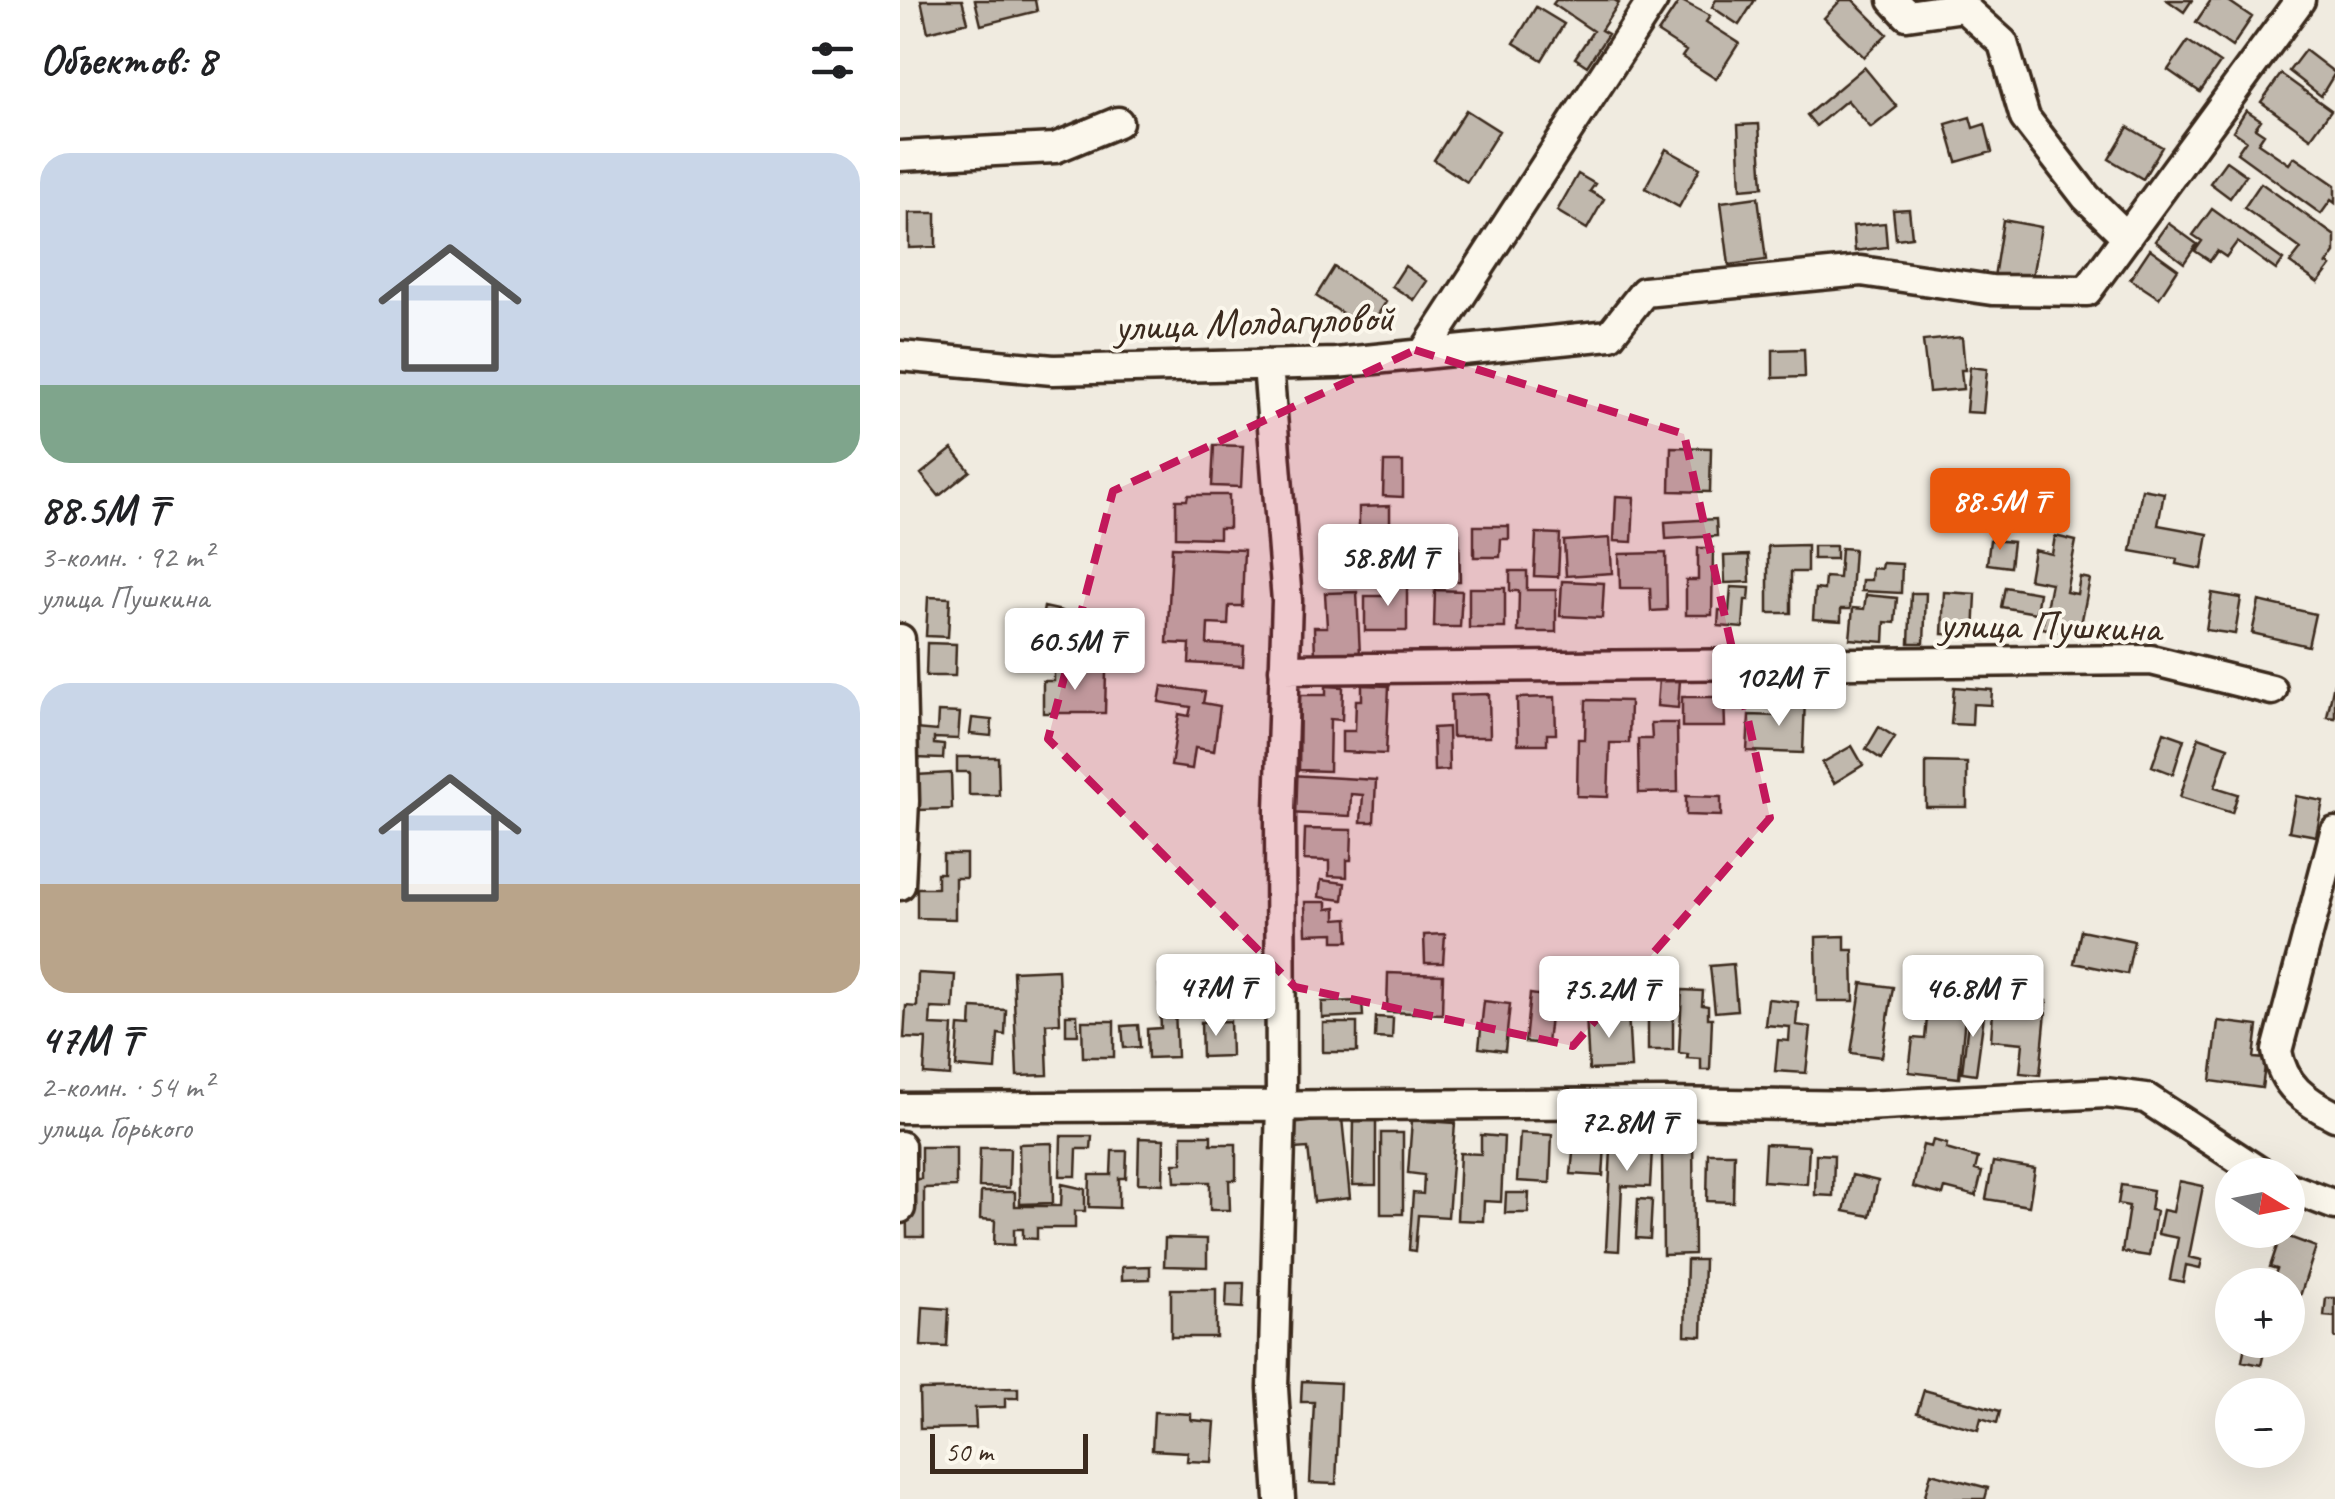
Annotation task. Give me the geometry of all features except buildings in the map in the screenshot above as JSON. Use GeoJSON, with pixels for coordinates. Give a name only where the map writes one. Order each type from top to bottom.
{"type":"FeatureCollection","features":[{"type":"Feature","properties":{"kind":"street"},"geometry":{"type":"LineString","coordinates":[[1423,354],[1653,0]]}},
{"type":"Feature","properties":{"kind":"street"},"geometry":{"type":"LineString","coordinates":[[1893,0],[1907,15],[1963,7],[2004,43],[2025,118],[2086,197],[2126,237],[2300,0]]}},
{"type":"Feature","properties":{"kind":"street"},"geometry":{"type":"LineString","coordinates":[[900,156],[1055,148],[1118,122]]}},
{"type":"Feature","properties":{"kind":"street","name":"улица Молдагуловой"},"geometry":{"type":"LineString","coordinates":[[900,356],[1054,370],[1336,364],[1610,335],[1644,292],[1861,271],[1992,290],[2087,292],[2126,237]]}},
{"type":"Feature","properties":{"kind":"street"},"geometry":{"type":"LineString","coordinates":[[1268,365],[1287,601],[1280,810],[1280,1105],[1273,1388],[1280,1499]]}},
{"type":"Feature","properties":{"kind":"street"},"geometry":{"type":"LineString","coordinates":[[900,639],[904,801],[900,885]]}},
{"type":"Feature","properties":{"kind":"street","name":"улица Пушкина"},"geometry":{"type":"LineString","coordinates":[[1284,669],[2151,660],[2272,690]]}},
{"type":"Feature","properties":{"kind":"street"},"geometry":{"type":"LineString","coordinates":[[2335,832],[2277,1051],[2280,1068],[2301,1099],[2335,1116]]}},
{"type":"Feature","properties":{"kind":"street"},"geometry":{"type":"LineString","coordinates":[[900,1108],[1665,1103],[1865,1106],[2106,1093],[2146,1098],[2238,1158]]}},
{"type":"Feature","properties":{"kind":"street"},"geometry":{"type":"LineString","coordinates":[[900,1146],[900,1208]]}},
{"type":"Feature","properties":{"kind":"street"},"geometry":{"type":"LineString","coordinates":[[2305,1195],[2335,1205]]}},
{"type":"Feature","properties":{"kind":"highlighted area"},"geometry":{"type":"Polygon","coordinates":[[[1415,350],[1684,434],[1770,818],[1573,1046],[1295,987],[1048,739],[1113,491],[1415,350]]]}}]}
